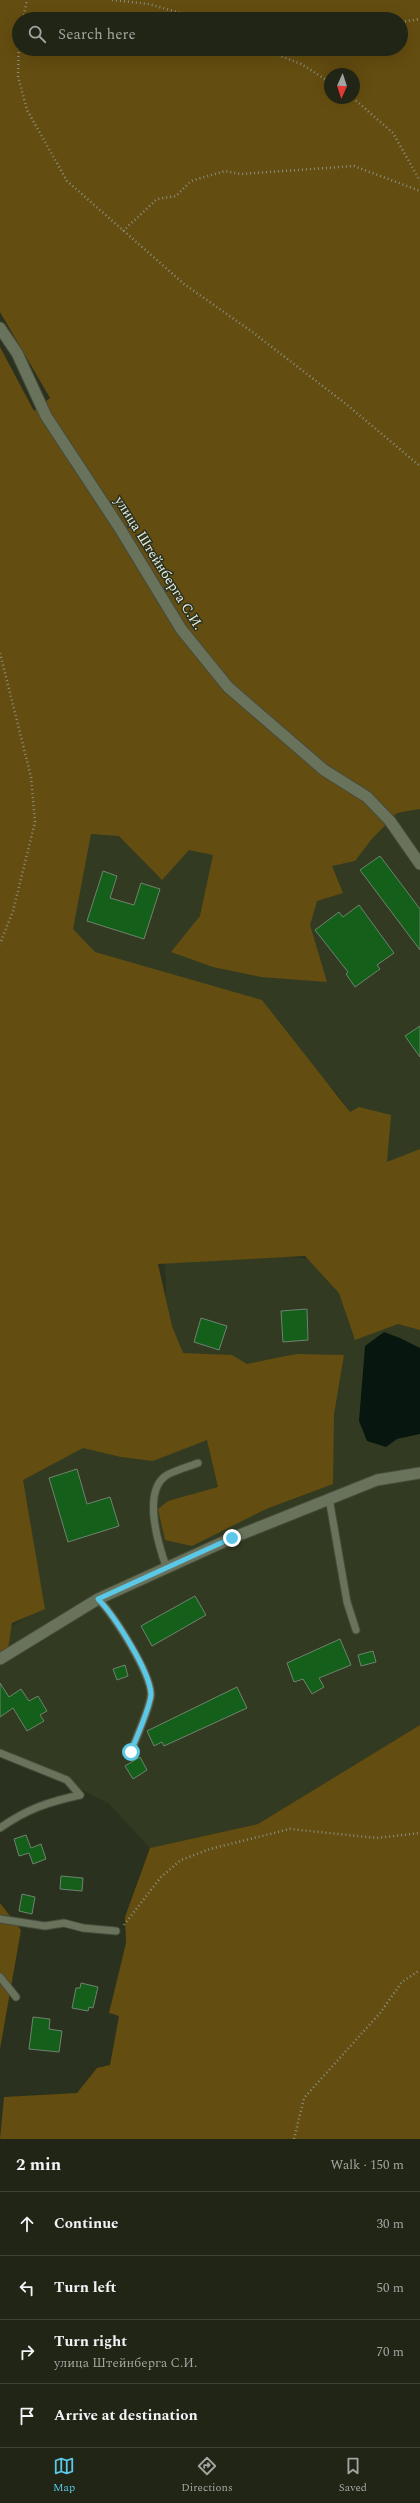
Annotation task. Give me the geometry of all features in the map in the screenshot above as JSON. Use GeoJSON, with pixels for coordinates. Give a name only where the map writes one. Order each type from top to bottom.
{"type":"FeatureCollection","features":[{"type":"Feature","properties":{"kind":"street","name":"улица Штейнберга С.И."},"geometry":{"type":"LineString","coordinates":[[0,328],[17,353],[46,416],[119,527],[181,629],[228,687],[324,770],[367,797],[390,821],[420,864]]}},
{"type":"Feature","properties":{"kind":"street"},"geometry":{"type":"LineString","coordinates":[[0,1659],[98,1599],[167,1569],[232,1538],[377,1480],[420,1473]]}},
{"type":"Feature","properties":{"kind":"lane"},"geometry":{"type":"LineString","coordinates":[[167,1569],[156,1541],[154,1494],[166,1476],[198,1463]]}},
{"type":"Feature","properties":{"kind":"lane"},"geometry":{"type":"LineString","coordinates":[[329,1498],[347,1602],[356,1630]]}},
{"type":"Feature","properties":{"kind":"lane"},"geometry":{"type":"LineString","coordinates":[[98,1599],[109,1610],[147,1675],[151,1695],[131,1752]]}},
{"type":"Feature","properties":{"kind":"lane"},"geometry":{"type":"LineString","coordinates":[[0,1754],[67,1780],[80,1795],[45,1803],[20,1814],[0,1828]]}},
{"type":"Feature","properties":{"kind":"lane"},"geometry":{"type":"LineString","coordinates":[[0,1920],[45,1926],[64,1923],[82,1928],[116,1931]]}},
{"type":"Feature","properties":{"kind":"lane"},"geometry":{"type":"LineString","coordinates":[[0,1977],[16,1997]]}},
{"type":"Feature","properties":{"kind":"path"},"geometry":{"type":"LineString","coordinates":[[24,12],[26,0]]}},
{"type":"Feature","properties":{"kind":"path"},"geometry":{"type":"LineString","coordinates":[[112,0],[149,4],[177,12]]}},
{"type":"Feature","properties":{"kind":"path"},"geometry":{"type":"LineString","coordinates":[[408,21],[420,19]]}},
{"type":"Feature","properties":{"kind":"path"},"geometry":{"type":"LineString","coordinates":[[18,56],[18,76],[27,110],[42,140],[67,181],[184,284],[251,331],[346,404],[420,466]]}},
{"type":"Feature","properties":{"kind":"path"},"geometry":{"type":"LineString","coordinates":[[281,56],[301,64],[324,78]]}},
{"type":"Feature","properties":{"kind":"path"},"geometry":{"type":"LineString","coordinates":[[360,104],[393,133],[420,181]]}},
{"type":"Feature","properties":{"kind":"path"},"geometry":{"type":"LineString","coordinates":[[123,230],[157,199],[176,196],[191,181],[225,171],[241,174],[354,166],[420,191]]}},
{"type":"Feature","properties":{"kind":"path"},"geometry":{"type":"LineString","coordinates":[[0,653],[31,777],[35,822],[12,911],[0,944]]}},
{"type":"Feature","properties":{"kind":"path"},"geometry":{"type":"LineString","coordinates":[[116,1931],[128,1922],[161,1876],[181,1860],[210,1849],[290,1828],[377,1838],[420,1833]]}},
{"type":"Feature","properties":{"kind":"path"},"geometry":{"type":"LineString","coordinates":[[294,2139],[304,2098],[380,2013],[402,1982],[420,1970]]}},
{"type":"Feature","properties":{"kind":"shaded area"},"geometry":{"type":"Polygon","coordinates":[[[0,0],[420,0],[420,809],[397,813],[371,840],[355,861],[332,866],[343,893],[317,901],[310,925],[327,982],[261,977],[213,967],[171,952],[200,916],[213,855],[189,850],[162,880],[119,836],[91,834],[73,929],[95,952],[262,1000],[350,1112],[359,1107],[391,1115],[387,1162],[420,1149],[420,1330],[398,1324],[355,1340],[339,1293],[305,1256],[158,1264],[172,1326],[183,1353],[232,1355],[247,1364],[296,1354],[344,1355],[334,1414],[333,1484],[266,1509],[192,1546],[165,1540],[158,1509],[168,1501],[218,1487],[207,1440],[153,1461],[121,1457],[83,1448],[23,1480],[45,1609],[12,1623],[8,1649],[0,1654],[0,347],[34,411],[50,398],[0,312],[0,0]]]}},
{"type":"Feature","properties":{"kind":"shaded area"},"geometry":{"type":"Polygon","coordinates":[[[420,809],[420,1213],[338,1095],[247,997],[72,960],[46,928],[81,836],[101,820],[397,813],[420,809]]]}},
{"type":"Feature","properties":{"kind":"shaded area"},"geometry":{"type":"Polygon","coordinates":[[[420,1233],[420,1725],[258,1824],[150,1848],[108,1803],[0,1749],[0,1653],[7,1629],[34,1613],[22,1469],[169,1376],[165,1263],[256,1254],[322,1260],[420,1233]]]}},
{"type":"Feature","properties":{"kind":"shaded area"},"geometry":{"type":"Polygon","coordinates":[[[384,1332],[420,1348],[420,1434],[397,1439],[386,1447],[367,1441],[359,1421],[365,1346],[384,1332]]]}},
{"type":"Feature","properties":{"kind":"shaded area"},"geometry":{"type":"Polygon","coordinates":[[[420,1725],[420,2139],[0,2139],[4,2097],[77,2093],[97,2068],[110,2065],[119,2016],[109,2013],[126,1943],[125,1917],[150,1848],[258,1824],[420,1725]]]}},
{"type":"Feature","properties":{"kind":"shaded area"},"geometry":{"type":"Polygon","coordinates":[[[0,1903],[21,1930],[0,2049],[0,1903]]]}},
{"type":"Feature","properties":{"kind":"building"},"geometry":{"type":"Polygon","coordinates":[[[380,856],[420,909],[420,950],[360,870],[380,856]]]}},
{"type":"Feature","properties":{"kind":"building"},"geometry":{"type":"Polygon","coordinates":[[[103,871],[117,876],[110,898],[134,905],[141,883],[160,889],[144,939],[87,921],[103,871]]]}},
{"type":"Feature","properties":{"kind":"building"},"geometry":{"type":"Polygon","coordinates":[[[359,905],[394,953],[377,965],[380,969],[355,987],[346,974],[348,972],[315,930],[339,912],[343,917],[359,905]]]}},
{"type":"Feature","properties":{"kind":"building"},"geometry":{"type":"Polygon","coordinates":[[[420,1026],[420,1057],[405,1036],[420,1026]]]}},
{"type":"Feature","properties":{"kind":"building"},"geometry":{"type":"Polygon","coordinates":[[[307,1309],[308,1340],[283,1342],[281,1311],[307,1309]]]}},
{"type":"Feature","properties":{"kind":"building"},"geometry":{"type":"Polygon","coordinates":[[[201,1318],[227,1326],[219,1350],[194,1342],[201,1318]]]}},
{"type":"Feature","properties":{"kind":"building"},"geometry":{"type":"Polygon","coordinates":[[[77,1469],[87,1504],[110,1497],[119,1526],[68,1542],[49,1478],[77,1469]]]}},
{"type":"Feature","properties":{"kind":"building"},"geometry":{"type":"Polygon","coordinates":[[[195,1596],[206,1615],[152,1646],[141,1626],[195,1596]]]}},
{"type":"Feature","properties":{"kind":"building"},"geometry":{"type":"Polygon","coordinates":[[[340,1639],[351,1665],[319,1678],[324,1687],[312,1694],[303,1679],[294,1682],[287,1663],[340,1639]]]}},
{"type":"Feature","properties":{"kind":"building"},"geometry":{"type":"Polygon","coordinates":[[[373,1651],[376,1662],[361,1666],[358,1655],[373,1651]]]}},
{"type":"Feature","properties":{"kind":"building"},"geometry":{"type":"Polygon","coordinates":[[[125,1665],[128,1676],[117,1680],[113,1669],[125,1665]]]}},
{"type":"Feature","properties":{"kind":"building"},"geometry":{"type":"Polygon","coordinates":[[[0,1683],[9,1697],[21,1689],[29,1701],[38,1696],[47,1711],[40,1715],[44,1721],[27,1731],[13,1708],[0,1717],[0,1683]]]}},
{"type":"Feature","properties":{"kind":"building"},"geometry":{"type":"Polygon","coordinates":[[[237,1687],[247,1708],[164,1746],[162,1742],[154,1746],[147,1731],[237,1687]]]}},
{"type":"Feature","properties":{"kind":"building"},"geometry":{"type":"Polygon","coordinates":[[[140,1757],[147,1770],[133,1779],[125,1766],[140,1757]]]}},
{"type":"Feature","properties":{"kind":"building"},"geometry":{"type":"Polygon","coordinates":[[[26,1835],[31,1848],[41,1844],[46,1859],[33,1864],[29,1853],[19,1856],[14,1839],[26,1835]]]}},
{"type":"Feature","properties":{"kind":"building"},"geometry":{"type":"Polygon","coordinates":[[[61,1876],[83,1878],[82,1891],[60,1889],[61,1876]]]}},
{"type":"Feature","properties":{"kind":"building"},"geometry":{"type":"Polygon","coordinates":[[[22,1894],[35,1897],[32,1914],[19,1911],[22,1894]]]}},
{"type":"Feature","properties":{"kind":"building"},"geometry":{"type":"Polygon","coordinates":[[[81,1983],[98,1987],[93,2008],[89,2007],[88,2011],[72,2008],[76,1988],[80,1988],[81,1983]]]}},
{"type":"Feature","properties":{"kind":"building"},"geometry":{"type":"Polygon","coordinates":[[[33,2017],[50,2019],[49,2029],[62,2031],[59,2052],[29,2049],[33,2017]]]}},
{"type":"Feature","properties":{"kind":"route"},"geometry":{"type":"LineString","coordinates":[[131,1752],[151,1695],[147,1675],[109,1610],[98,1599],[167,1569],[232,1538]]}}]}
